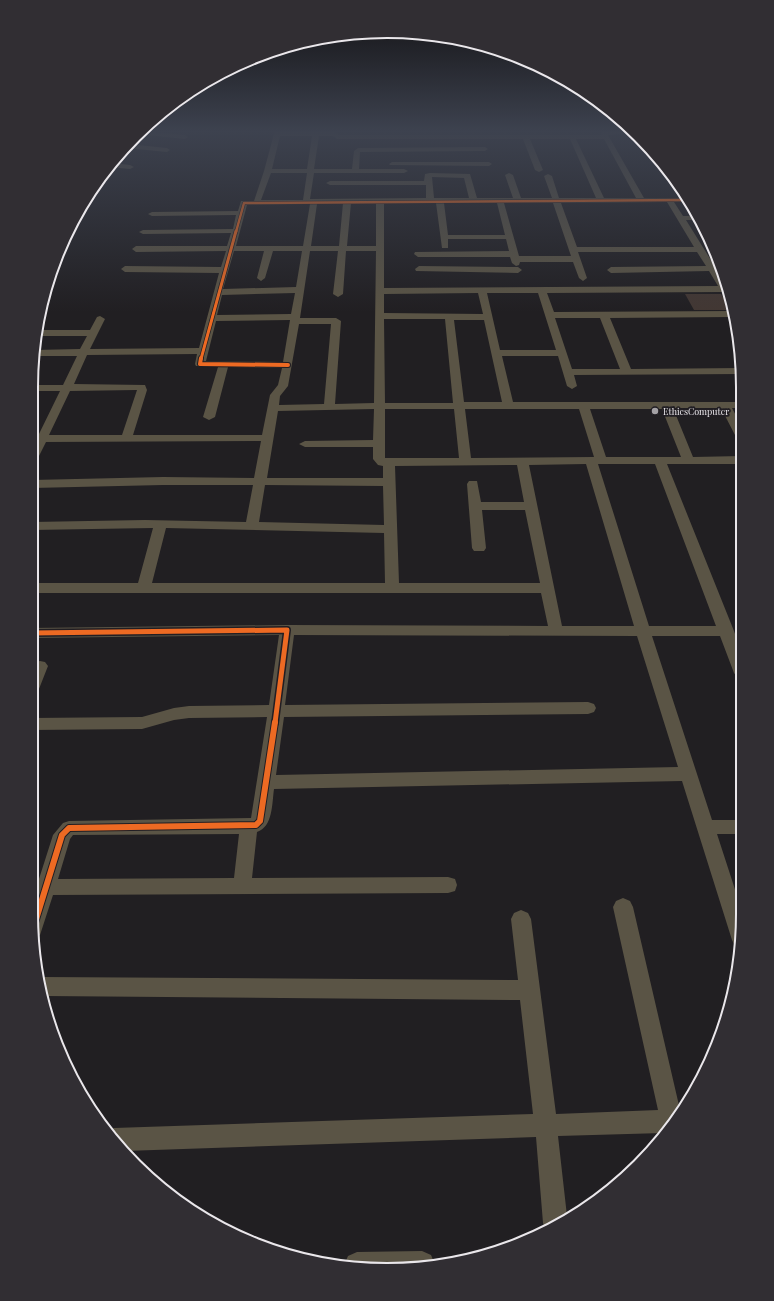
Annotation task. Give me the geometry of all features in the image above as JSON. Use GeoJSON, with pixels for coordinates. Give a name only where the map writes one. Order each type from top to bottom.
{"type":"FeatureCollection","features":[{"type":"Feature","properties":{"kind":"street"},"geometry":{"type":"LineString","coordinates":[[257,202],[261,191]]}},
{"type":"Feature","properties":{"kind":"street"},"geometry":{"type":"LineString","coordinates":[[252,526],[276,395],[283,386],[288,365],[296,319],[305,249],[310,191]]}},
{"type":"Feature","properties":{"kind":"street"},"geometry":{"type":"LineString","coordinates":[[360,191],[380,201],[500,202],[681,200]]}},
{"type":"Feature","properties":{"kind":"street"},"geometry":{"type":"LineString","coordinates":[[288,365],[200,364],[202,351],[224,270],[244,203],[347,201],[365,192],[374,191]]}},
{"type":"Feature","properties":{"kind":"street"},"geometry":{"type":"LineString","coordinates":[[430,191],[430,201]]}},
{"type":"Feature","properties":{"kind":"street"},"geometry":{"type":"LineString","coordinates":[[471,191],[474,201]]}},
{"type":"Feature","properties":{"kind":"street"},"geometry":{"type":"LineString","coordinates":[[514,191],[518,201]]}},
{"type":"Feature","properties":{"kind":"street"},"geometry":{"type":"LineString","coordinates":[[552,191],[583,278]]}},
{"type":"Feature","properties":{"kind":"street"},"geometry":{"type":"LineString","coordinates":[[597,191],[601,200]]}},
{"type":"Feature","properties":{"kind":"street"},"geometry":{"type":"LineString","coordinates":[[636,191],[641,200]]}},
{"type":"Feature","properties":{"kind":"street"},"geometry":{"type":"LineString","coordinates":[[669,200],[718,278]]}},
{"type":"Feature","properties":{"kind":"street"},"geometry":{"type":"LineString","coordinates":[[338,294],[347,201]]}},
{"type":"Feature","properties":{"kind":"street"},"geometry":{"type":"LineString","coordinates":[[380,201],[380,460],[388,462],[736,460]]}},
{"type":"Feature","properties":{"kind":"street"},"geometry":{"type":"LineString","coordinates":[[440,201],[446,254]]}},
{"type":"Feature","properties":{"kind":"street"},"geometry":{"type":"LineString","coordinates":[[500,202],[520,280]]}},
{"type":"Feature","properties":{"kind":"street"},"geometry":{"type":"LineString","coordinates":[[152,214],[241,213]]}},
{"type":"Feature","properties":{"kind":"street"},"geometry":{"type":"LineString","coordinates":[[680,218],[692,218]]}},
{"type":"Feature","properties":{"kind":"street"},"geometry":{"type":"LineString","coordinates":[[143,232],[236,231]]}},
{"type":"Feature","properties":{"kind":"street"},"geometry":{"type":"LineString","coordinates":[[444,237],[509,237]]}},
{"type":"Feature","properties":{"kind":"street"},"geometry":{"type":"LineString","coordinates":[[136,249],[380,248]]}},
{"type":"Feature","properties":{"kind":"street"},"geometry":{"type":"LineString","coordinates":[[260,278],[269,249]]}},
{"type":"Feature","properties":{"kind":"street"},"geometry":{"type":"LineString","coordinates":[[574,250],[699,249]]}},
{"type":"Feature","properties":{"kind":"street"},"geometry":{"type":"LineString","coordinates":[[418,254],[577,259]]}},
{"type":"Feature","properties":{"kind":"street"},"geometry":{"type":"LineString","coordinates":[[611,270],[712,268]]}},
{"type":"Feature","properties":{"kind":"street"},"geometry":{"type":"LineString","coordinates":[[125,270],[224,270]]}},
{"type":"Feature","properties":{"kind":"street"},"geometry":{"type":"LineString","coordinates":[[419,270],[520,280],[542,290],[723,293]]}},
{"type":"Feature","properties":{"kind":"street"},"geometry":{"type":"LineString","coordinates":[[380,291],[482,291],[520,280]]}},
{"type":"Feature","properties":{"kind":"street"},"geometry":{"type":"LineString","coordinates":[[218,292],[299,290]]}},
{"type":"Feature","properties":{"kind":"street"},"geometry":{"type":"LineString","coordinates":[[542,290],[572,386]]}},
{"type":"Feature","properties":{"kind":"street"},"geometry":{"type":"LineString","coordinates":[[482,291],[508,406]]}},
{"type":"Feature","properties":{"kind":"street"},"geometry":{"type":"LineString","coordinates":[[550,316],[728,314]]}},
{"type":"Feature","properties":{"kind":"street"},"geometry":{"type":"LineString","coordinates":[[604,315],[627,372]]}},
{"type":"Feature","properties":{"kind":"street"},"geometry":{"type":"LineString","coordinates":[[380,316],[488,317]]}},
{"type":"Feature","properties":{"kind":"street"},"geometry":{"type":"LineString","coordinates":[[449,317],[464,462]]}},
{"type":"Feature","properties":{"kind":"street"},"geometry":{"type":"LineString","coordinates":[[211,318],[336,321],[329,407]]}},
{"type":"Feature","properties":{"kind":"street"},"geometry":{"type":"LineString","coordinates":[[38,437],[100,319]]}},
{"type":"Feature","properties":{"kind":"street"},"geometry":{"type":"LineString","coordinates":[[42,333],[94,333]]}},
{"type":"Feature","properties":{"kind":"street"},"geometry":{"type":"LineString","coordinates":[[40,353],[202,351]]}},
{"type":"Feature","properties":{"kind":"street"},"geometry":{"type":"LineString","coordinates":[[496,352],[562,352]]}},
{"type":"Feature","properties":{"kind":"street"},"geometry":{"type":"LineString","coordinates":[[209,417],[224,365]]}},
{"type":"Feature","properties":{"kind":"street"},"geometry":{"type":"LineString","coordinates":[[568,372],[735,371]]}},
{"type":"Feature","properties":{"kind":"street"},"geometry":{"type":"LineString","coordinates":[[38,388],[141,387],[142,390],[126,439]]}},
{"type":"Feature","properties":{"kind":"street"},"geometry":{"type":"LineString","coordinates":[[725,405],[736,426]]}},
{"type":"Feature","properties":{"kind":"street"},"geometry":{"type":"LineString","coordinates":[[274,408],[380,406],[736,405]]}},
{"type":"Feature","properties":{"kind":"street"},"geometry":{"type":"LineString","coordinates":[[584,406],[596,460],[643,631],[706,827],[736,910]]}},
{"type":"Feature","properties":{"kind":"street"},"geometry":{"type":"LineString","coordinates":[[667,406],[688,460]]}},
{"type":"Feature","properties":{"kind":"street"},"geometry":{"type":"LineString","coordinates":[[38,439],[268,438]]}},
{"type":"Feature","properties":{"kind":"street"},"geometry":{"type":"LineString","coordinates":[[305,444],[379,442]]}},
{"type":"Feature","properties":{"kind":"street"},"geometry":{"type":"LineString","coordinates":[[659,460],[736,656]]}},
{"type":"Feature","properties":{"kind":"street"},"geometry":{"type":"LineString","coordinates":[[522,461],[556,631]]}},
{"type":"Feature","properties":{"kind":"street"},"geometry":{"type":"LineString","coordinates":[[388,462],[392,588]]}},
{"type":"Feature","properties":{"kind":"street"},"geometry":{"type":"LineString","coordinates":[[38,484],[261,481],[389,482]]}},
{"type":"Feature","properties":{"kind":"street"},"geometry":{"type":"LineString","coordinates":[[473,484],[479,548]]}},
{"type":"Feature","properties":{"kind":"street"},"geometry":{"type":"LineString","coordinates":[[475,506],[531,506]]}},
{"type":"Feature","properties":{"kind":"street"},"geometry":{"type":"LineString","coordinates":[[38,526],[161,524],[390,529]]}},
{"type":"Feature","properties":{"kind":"street"},"geometry":{"type":"LineString","coordinates":[[144,587],[161,524]]}},
{"type":"Feature","properties":{"kind":"street"},"geometry":{"type":"LineString","coordinates":[[38,588],[547,588]]}},
{"type":"Feature","properties":{"kind":"street"},"geometry":{"type":"LineString","coordinates":[[38,634],[287,630],[727,631]]}},
{"type":"Feature","properties":{"kind":"street"},"geometry":{"type":"LineString","coordinates":[[38,913],[62,835],[69,828],[249,826],[256,825],[260,821],[267,782],[287,630]]}},
{"type":"Feature","properties":{"kind":"street"},"geometry":{"type":"LineString","coordinates":[[38,671],[40,666]]}},
{"type":"Feature","properties":{"kind":"street"},"geometry":{"type":"LineString","coordinates":[[38,724],[142,723],[174,714],[188,712],[588,708]]}},
{"type":"Feature","properties":{"kind":"street"},"geometry":{"type":"LineString","coordinates":[[267,782],[689,774]]}},
{"type":"Feature","properties":{"kind":"street"},"geometry":{"type":"LineString","coordinates":[[242,886],[249,826]]}},
{"type":"Feature","properties":{"kind":"street"},"geometry":{"type":"LineString","coordinates":[[706,827],[736,827]]}},
{"type":"Feature","properties":{"kind":"street"},"geometry":{"type":"LineString","coordinates":[[46,887],[448,885]]}},
{"type":"Feature","properties":{"kind":"street"},"geometry":{"type":"LineString","coordinates":[[623,907],[671,1117]]}},
{"type":"Feature","properties":{"kind":"street"},"geometry":{"type":"LineString","coordinates":[[521,919],[546,1126],[555,1220]]}},
{"type":"Feature","properties":{"kind":"street"},"geometry":{"type":"LineString","coordinates":[[46,986],[530,990]]}},
{"type":"Feature","properties":{"kind":"street"},"geometry":{"type":"LineString","coordinates":[[121,1140],[667,1122]]}},
{"type":"Feature","properties":{"kind":"building"},"geometry":{"type":"Polygon","coordinates":[[[685,294],[721,294],[725,300],[727,310],[694,310],[685,294]]]}},
{"type":"Feature","properties":{"kind":"cycle path"},"geometry":{"type":"LineString","coordinates":[[288,365],[200,364],[218,292],[244,203],[347,201],[681,200]]}},
{"type":"Feature","properties":{"kind":"cycle path"},"geometry":{"type":"LineString","coordinates":[[38,633],[287,630],[267,782],[260,821],[256,825],[249,826],[69,828],[62,835],[38,913]]}},
{"type":"Feature","properties":{"kind":"place","name":"EthicsComputer"},"geometry":{"type":"Point","coordinates":[655,411]}}]}
